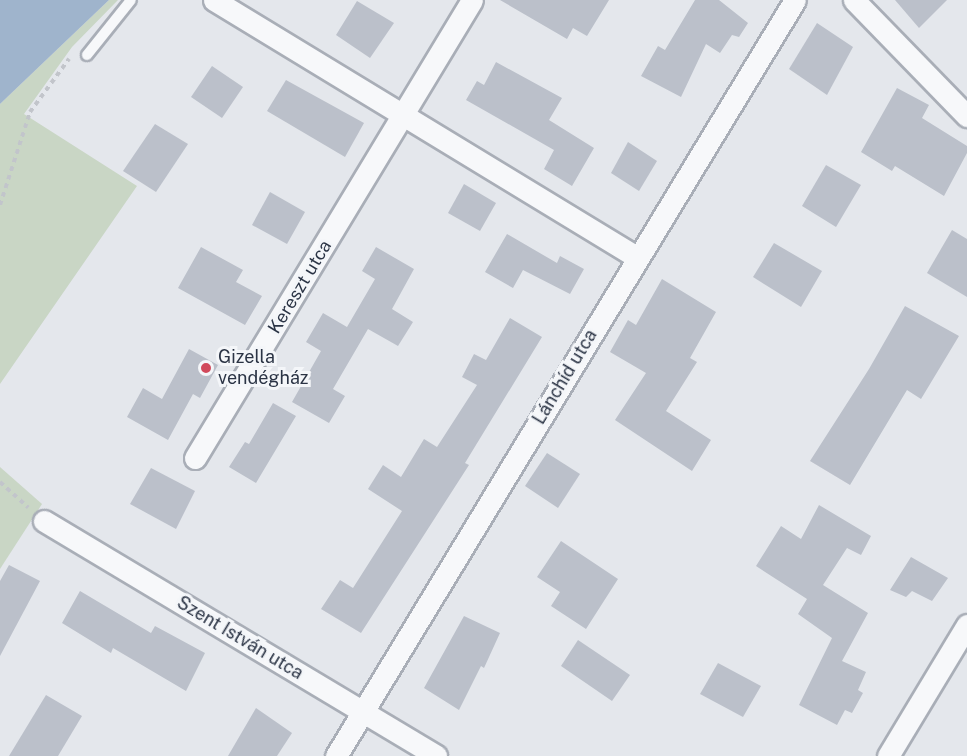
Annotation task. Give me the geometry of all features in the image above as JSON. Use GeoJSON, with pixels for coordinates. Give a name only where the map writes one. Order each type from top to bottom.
{"type":"FeatureCollection","features":[{"type":"Feature","properties":{"kind":"street"},"geometry":{"type":"LineString","coordinates":[[214,0],[637,257]]}},
{"type":"Feature","properties":{"kind":"street","name":"Kereszt utca"},"geometry":{"type":"LineString","coordinates":[[195,458],[404,116],[472,0]]}},
{"type":"Feature","properties":{"kind":"street","name":"Lánchíd utca"},"geometry":{"type":"LineString","coordinates":[[336,756],[795,0]]}},
{"type":"Feature","properties":{"kind":"street"},"geometry":{"type":"LineString","coordinates":[[854,0],[967,116]]}},
{"type":"Feature","properties":{"kind":"street","name":"Szent István utca"},"geometry":{"type":"LineString","coordinates":[[44,521],[436,756]]}},
{"type":"Feature","properties":{"kind":"street"},"geometry":{"type":"LineString","coordinates":[[888,756],[967,625]]}},
{"type":"Feature","properties":{"kind":"lane"},"geometry":{"type":"LineString","coordinates":[[87,55],[131,0]]}},
{"type":"Feature","properties":{"kind":"path"},"geometry":{"type":"LineString","coordinates":[[0,205],[30,112],[73,53],[87,55]]}},
{"type":"Feature","properties":{"kind":"path"},"geometry":{"type":"LineString","coordinates":[[0,482],[44,521]]}},
{"type":"Feature","properties":{"kind":"green space"},"geometry":{"type":"Polygon","coordinates":[[[109,0],[118,0],[72,47],[24,114],[137,186],[0,384],[0,104],[109,0]]]}},
{"type":"Feature","properties":{"kind":"green space"},"geometry":{"type":"Polygon","coordinates":[[[0,467],[42,504],[0,569],[0,467]]]}},
{"type":"Feature","properties":{"kind":"water"},"geometry":{"type":"Polygon","coordinates":[[[0,0],[109,0],[0,104],[0,0]]]}},
{"type":"Feature","properties":{"kind":"building"},"geometry":{"type":"Polygon","coordinates":[[[500,0],[609,0],[587,36],[573,28],[567,39],[500,0]]]}},
{"type":"Feature","properties":{"kind":"building"},"geometry":{"type":"Polygon","coordinates":[[[695,0],[719,0],[748,23],[739,37],[732,35],[720,53],[706,44],[681,97],[641,76],[658,46],[665,50],[695,0]]]}},
{"type":"Feature","properties":{"kind":"building"},"geometry":{"type":"Polygon","coordinates":[[[895,0],[947,0],[919,28],[895,0]]]}},
{"type":"Feature","properties":{"kind":"building"},"geometry":{"type":"Polygon","coordinates":[[[357,1],[394,23],[370,58],[336,35],[357,1]]]}},
{"type":"Feature","properties":{"kind":"building"},"geometry":{"type":"Polygon","coordinates":[[[817,23],[853,47],[827,95],[789,69],[817,23]]]}},
{"type":"Feature","properties":{"kind":"building"},"geometry":{"type":"Polygon","coordinates":[[[496,62],[562,98],[549,120],[594,148],[572,186],[544,169],[554,150],[466,100],[477,81],[484,85],[496,62]]]}},
{"type":"Feature","properties":{"kind":"building"},"geometry":{"type":"Polygon","coordinates":[[[212,66],[243,87],[222,118],[191,97],[212,66]]]}},
{"type":"Feature","properties":{"kind":"building"},"geometry":{"type":"Polygon","coordinates":[[[286,80],[364,123],[345,157],[267,111],[286,80]]]}},
{"type":"Feature","properties":{"kind":"building"},"geometry":{"type":"Polygon","coordinates":[[[897,88],[929,105],[922,118],[967,146],[967,153],[944,196],[895,166],[892,171],[861,152],[897,88]]]}},
{"type":"Feature","properties":{"kind":"building"},"geometry":{"type":"Polygon","coordinates":[[[155,124],[188,144],[156,192],[123,171],[155,124]]]}},
{"type":"Feature","properties":{"kind":"building"},"geometry":{"type":"Polygon","coordinates":[[[628,142],[657,161],[639,191],[611,173],[628,142]]]}},
{"type":"Feature","properties":{"kind":"building"},"geometry":{"type":"Polygon","coordinates":[[[826,165],[861,185],[836,227],[802,206],[826,165]]]}},
{"type":"Feature","properties":{"kind":"building"},"geometry":{"type":"Polygon","coordinates":[[[464,184],[496,203],[480,231],[448,213],[464,184]]]}},
{"type":"Feature","properties":{"kind":"building"},"geometry":{"type":"Polygon","coordinates":[[[270,192],[305,212],[287,244],[252,225],[270,192]]]}},
{"type":"Feature","properties":{"kind":"building"},"geometry":{"type":"Polygon","coordinates":[[[952,230],[967,239],[967,297],[927,273],[952,230]]]}},
{"type":"Feature","properties":{"kind":"building"},"geometry":{"type":"Polygon","coordinates":[[[507,234],[557,263],[560,256],[584,269],[570,294],[523,270],[513,288],[485,272],[507,234]]]}},
{"type":"Feature","properties":{"kind":"building"},"geometry":{"type":"Polygon","coordinates":[[[774,243],[822,271],[801,307],[753,277],[774,243]]]}},
{"type":"Feature","properties":{"kind":"building"},"geometry":{"type":"Polygon","coordinates":[[[201,247],[243,270],[236,282],[262,296],[245,325],[178,288],[201,247]]]}},
{"type":"Feature","properties":{"kind":"building"},"geometry":{"type":"Polygon","coordinates":[[[376,247],[414,269],[392,309],[413,322],[398,346],[368,329],[333,389],[345,396],[329,423],[292,402],[321,351],[306,342],[323,313],[347,327],[375,279],[362,271],[376,247]]]}},
{"type":"Feature","properties":{"kind":"building"},"geometry":{"type":"Polygon","coordinates":[[[662,279],[716,312],[690,358],[697,362],[666,411],[711,440],[692,471],[615,420],[646,373],[610,352],[628,320],[636,325],[662,279]]]}},
{"type":"Feature","properties":{"kind":"building"},"geometry":{"type":"Polygon","coordinates":[[[905,306],[959,336],[921,399],[907,390],[850,485],[810,461],[869,369],[905,306]]]}},
{"type":"Feature","properties":{"kind":"building"},"geometry":{"type":"Polygon","coordinates":[[[510,318],[542,337],[465,463],[469,465],[361,633],[321,609],[340,580],[353,588],[402,511],[368,489],[383,465],[401,477],[424,439],[437,447],[477,385],[462,377],[474,354],[486,360],[510,318]]]}},
{"type":"Feature","properties":{"kind":"building"},"geometry":{"type":"Polygon","coordinates":[[[189,349],[218,365],[200,398],[193,394],[168,440],[127,417],[143,388],[162,399],[189,349]]]}},
{"type":"Feature","properties":{"kind":"building"},"geometry":{"type":"Polygon","coordinates":[[[273,403],[296,416],[256,483],[229,467],[245,442],[249,444],[273,403]]]}},
{"type":"Feature","properties":{"kind":"building"},"geometry":{"type":"Polygon","coordinates":[[[547,453],[580,474],[558,508],[525,486],[547,453]]]}},
{"type":"Feature","properties":{"kind":"building"},"geometry":{"type":"Polygon","coordinates":[[[151,468],[195,491],[176,529],[130,504],[151,468]]]}},
{"type":"Feature","properties":{"kind":"building"},"geometry":{"type":"Polygon","coordinates":[[[819,505],[871,536],[861,555],[847,548],[823,585],[868,613],[842,661],[866,672],[858,690],[863,693],[852,713],[845,710],[837,725],[799,705],[832,638],[798,614],[807,599],[756,566],[781,526],[801,539],[819,505]]]}},
{"type":"Feature","properties":{"kind":"building"},"geometry":{"type":"Polygon","coordinates":[[[561,541],[618,579],[586,629],[551,606],[560,592],[537,577],[561,541]]]}},
{"type":"Feature","properties":{"kind":"building"},"geometry":{"type":"Polygon","coordinates":[[[911,557],[948,578],[932,601],[912,591],[906,597],[890,590],[911,557]]]}},
{"type":"Feature","properties":{"kind":"building"},"geometry":{"type":"Polygon","coordinates":[[[9,565],[40,581],[0,656],[0,581],[9,565]]]}},
{"type":"Feature","properties":{"kind":"building"},"geometry":{"type":"Polygon","coordinates":[[[80,591],[151,633],[155,626],[205,653],[186,691],[113,648],[111,653],[62,623],[80,591]]]}},
{"type":"Feature","properties":{"kind":"building"},"geometry":{"type":"Polygon","coordinates":[[[464,616],[500,633],[484,668],[481,666],[459,710],[424,688],[464,616]]]}},
{"type":"Feature","properties":{"kind":"building"},"geometry":{"type":"Polygon","coordinates":[[[578,640],[630,675],[612,701],[561,666],[578,640]]]}},
{"type":"Feature","properties":{"kind":"building"},"geometry":{"type":"Polygon","coordinates":[[[718,663],[761,686],[743,717],[700,694],[718,663]]]}},
{"type":"Feature","properties":{"kind":"building"},"geometry":{"type":"Polygon","coordinates":[[[46,695],[82,716],[58,756],[9,756],[46,695]]]}},
{"type":"Feature","properties":{"kind":"building"},"geometry":{"type":"Polygon","coordinates":[[[256,708],[292,733],[277,756],[228,756],[256,708]]]}},
{"type":"Feature","properties":{"kind":"place","name":"Gizella vendégház"},"geometry":{"type":"Point","coordinates":[206,368]}}]}
